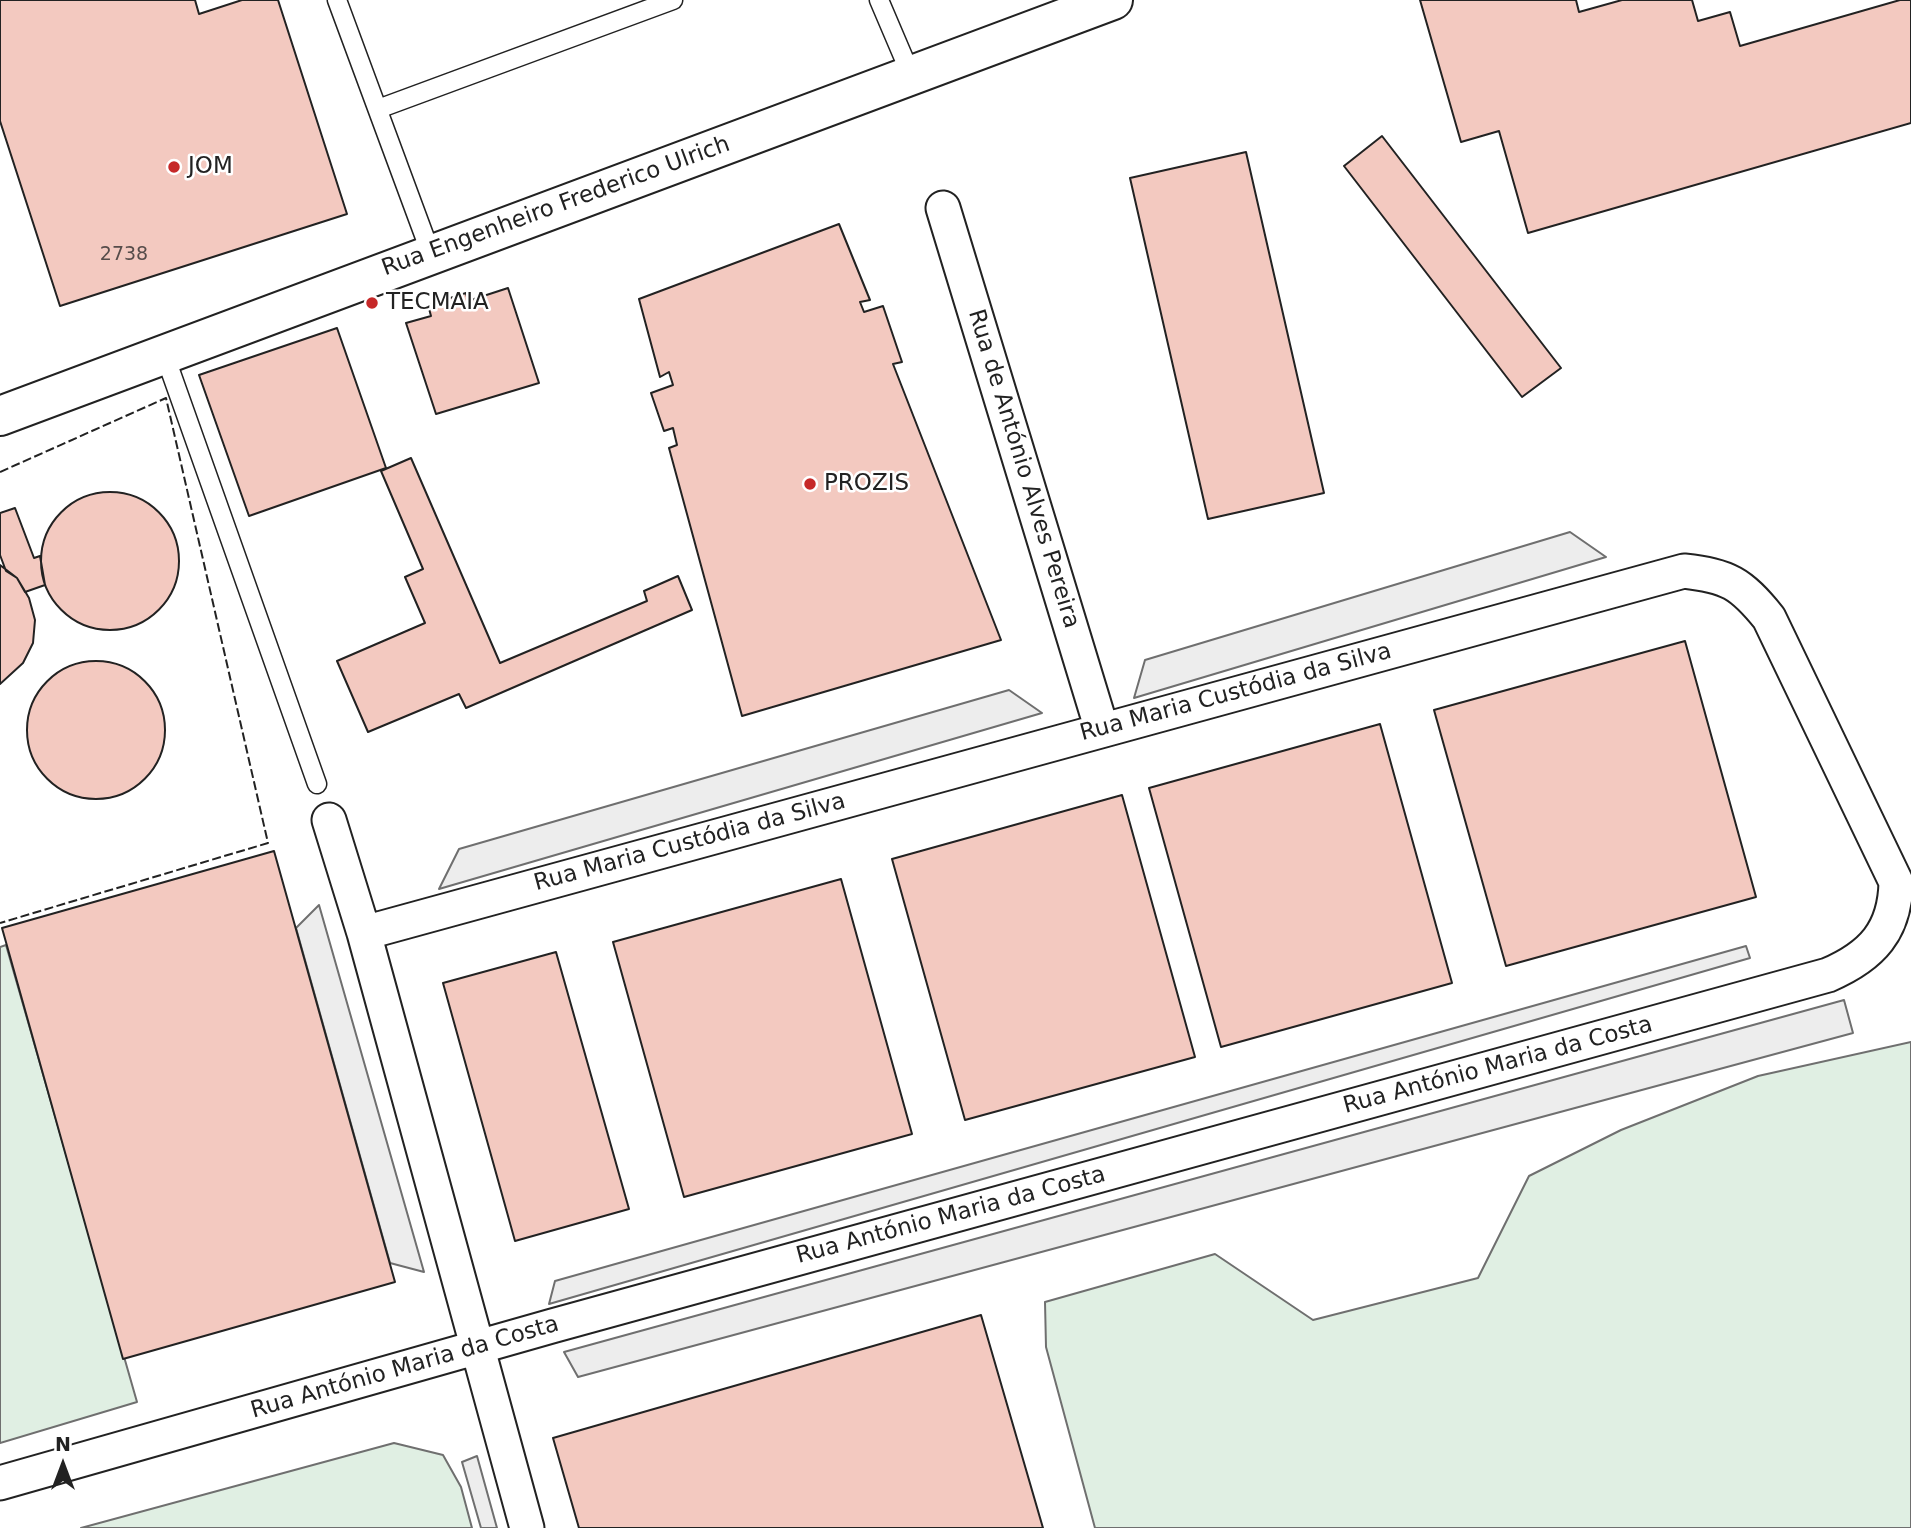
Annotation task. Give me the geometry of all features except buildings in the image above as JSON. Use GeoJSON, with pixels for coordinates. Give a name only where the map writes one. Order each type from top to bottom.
{"type":"FeatureCollection","features":[{"type":"Feature","properties":{"kind":"main road","name":"Rua Engenheiro Frederico Ulrich"},"geometry":{"type":"LineString","coordinates":[[0,416],[1113,0]]}},
{"type":"Feature","properties":{"kind":"street","name":"Rua de António Alves Pereira"},"geometry":{"type":"LineString","coordinates":[[943,208],[1102,730]]}},
{"type":"Feature","properties":{"kind":"street","name":"Rua Maria Custódia da Silva"},"geometry":{"type":"LineString","coordinates":[[364,933],[1684,571],[1719,575],[1750,594],[1775,630],[1896,882],[1895,904],[1888,926]]}},
{"type":"Feature","properties":{"kind":"street"},"geometry":{"type":"LineString","coordinates":[[329,820],[364,933],[527,1528]]}},
{"type":"Feature","properties":{"kind":"street","name":"Rua António Maria da Costa"},"geometry":{"type":"LineString","coordinates":[[0,1483],[476,1347],[1828,975],[1848,967],[1871,949],[1888,926]]}},
{"type":"Feature","properties":{"kind":"lane"},"geometry":{"type":"LineString","coordinates":[[337,0],[431,254]]}},
{"type":"Feature","properties":{"kind":"lane"},"geometry":{"type":"LineString","coordinates":[[378,109],[673,0]]}},
{"type":"Feature","properties":{"kind":"lane"},"geometry":{"type":"LineString","coordinates":[[879,0],[911,75]]}},
{"type":"Feature","properties":{"kind":"lane"},"geometry":{"type":"LineString","coordinates":[[164,353],[317,784]]}},
{"type":"Feature","properties":{"kind":"green space"},"geometry":{"type":"Polygon","coordinates":[[[6,945],[137,1402],[0,1443],[0,947],[6,945]]]}},
{"type":"Feature","properties":{"kind":"green space"},"geometry":{"type":"Polygon","coordinates":[[[1911,1042],[1911,1528],[1095,1528],[1046,1347],[1045,1302],[1215,1254],[1313,1320],[1478,1278],[1529,1176],[1621,1130],[1758,1076],[1911,1042]]]}},
{"type":"Feature","properties":{"kind":"green space"},"geometry":{"type":"Polygon","coordinates":[[[394,1443],[443,1455],[461,1487],[472,1528],[81,1528],[394,1443]]]}},
{"type":"Feature","properties":{"kind":"shaded area"},"geometry":{"type":"Polygon","coordinates":[[[1570,532],[1606,557],[1134,698],[1145,660],[1570,532]]]}},
{"type":"Feature","properties":{"kind":"shaded area"},"geometry":{"type":"Polygon","coordinates":[[[1009,690],[1042,713],[439,889],[459,849],[1009,690]]]}},
{"type":"Feature","properties":{"kind":"shaded area"},"geometry":{"type":"Polygon","coordinates":[[[319,905],[424,1272],[390,1263],[296,928],[319,905]]]}},
{"type":"Feature","properties":{"kind":"shaded area"},"geometry":{"type":"Polygon","coordinates":[[[1746,946],[1750,958],[549,1304],[555,1281],[1746,946]]]}},
{"type":"Feature","properties":{"kind":"shaded area"},"geometry":{"type":"Polygon","coordinates":[[[1844,1000],[1853,1033],[578,1377],[564,1352],[1844,1000]]]}},
{"type":"Feature","properties":{"kind":"shaded area"},"geometry":{"type":"Polygon","coordinates":[[[477,1456],[497,1528],[481,1528],[462,1462],[477,1456]]]}},
{"type":"Feature","properties":{"kind":"fence"},"geometry":{"type":"LineString","coordinates":[[0,472],[166,398],[268,843],[0,923]]}},
{"type":"Feature","properties":{"kind":"place","name":"JOM"},"geometry":{"type":"Point","coordinates":[174,167]}},
{"type":"Feature","properties":{"kind":"place","name":"TECMAIA"},"geometry":{"type":"Point","coordinates":[372,303]}},
{"type":"Feature","properties":{"kind":"place","name":"PROZIS"},"geometry":{"type":"Point","coordinates":[810,484]}}]}
